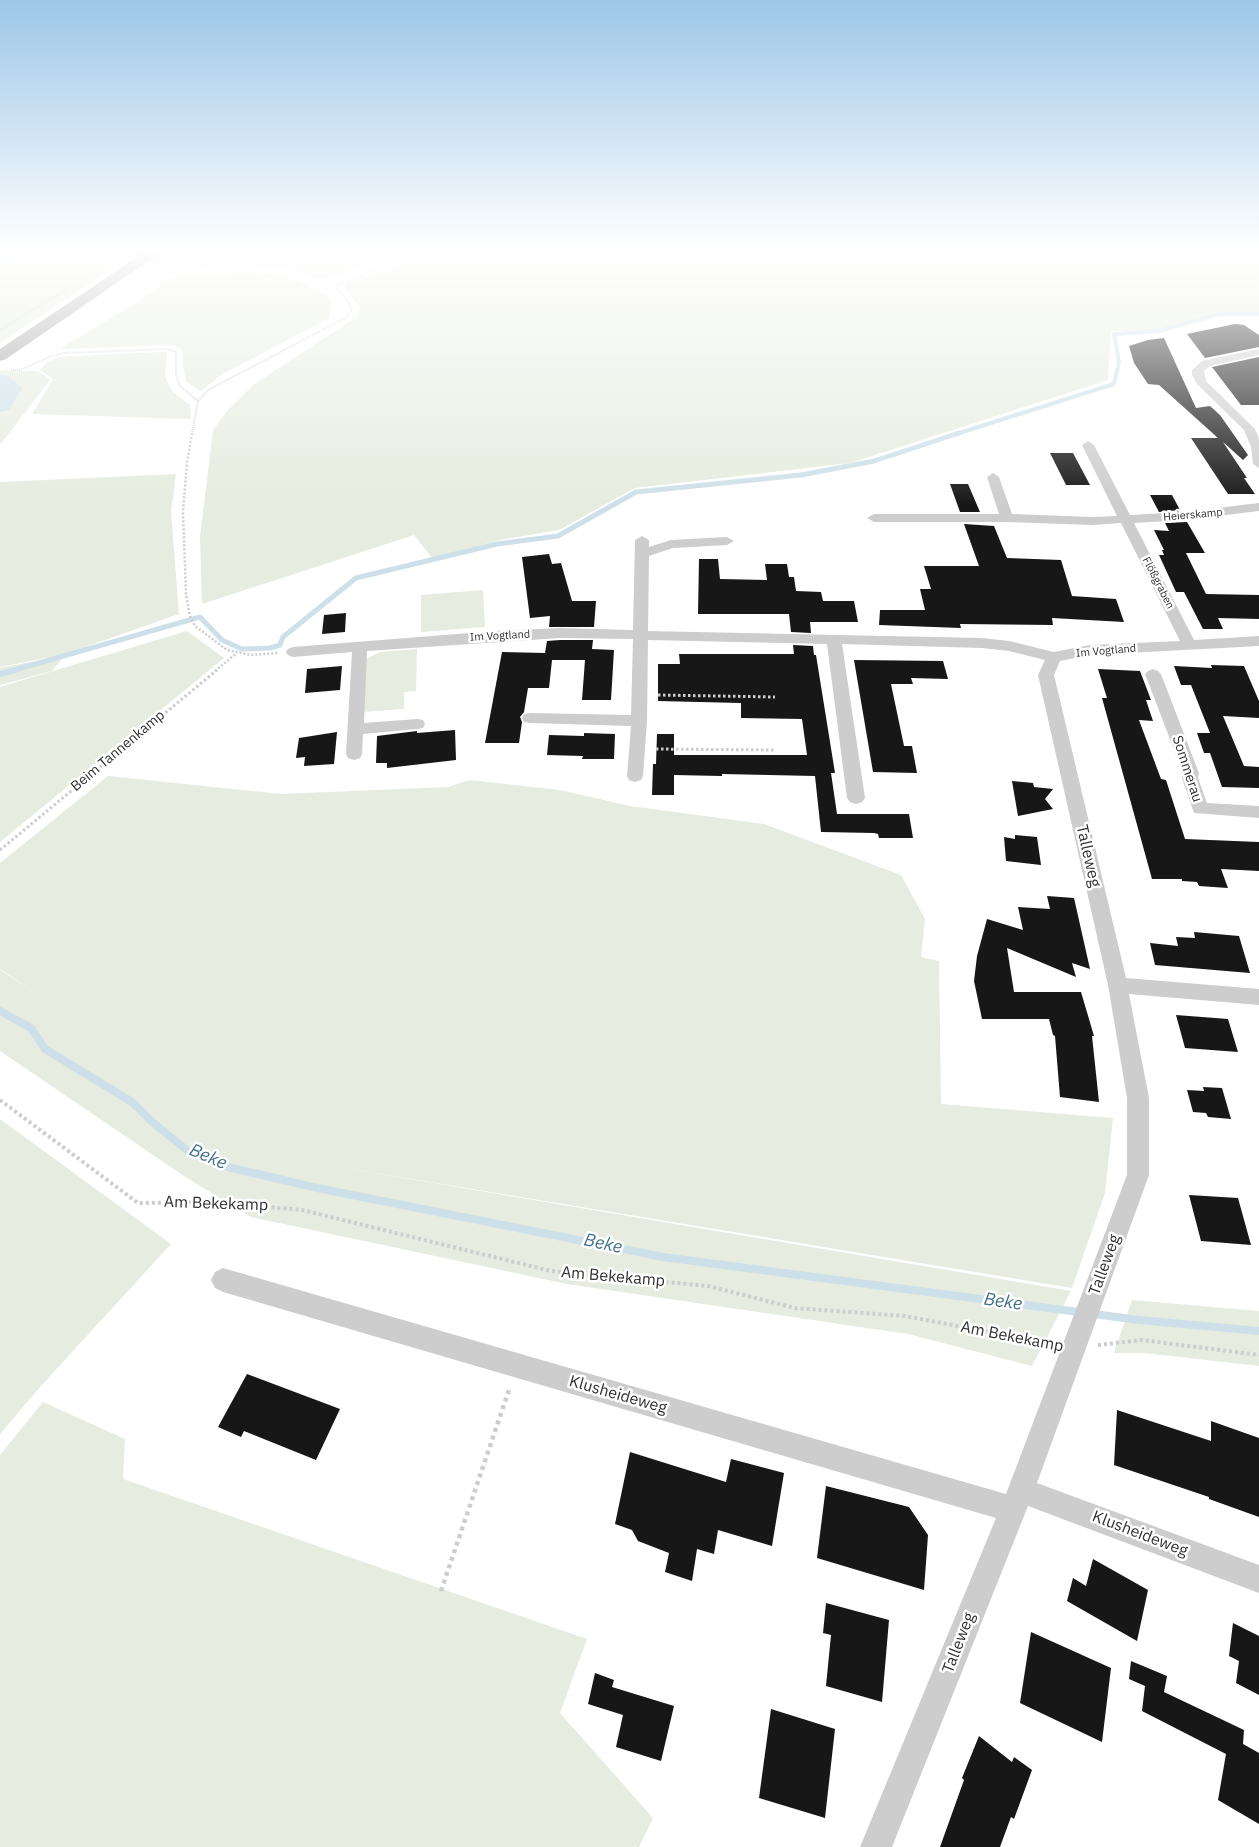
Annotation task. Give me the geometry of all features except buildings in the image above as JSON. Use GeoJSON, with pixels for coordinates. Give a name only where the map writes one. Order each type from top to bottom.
{"type":"FeatureCollection","features":[{"type":"Feature","properties":{"kind":"highway"},"geometry":{"type":"LineString","coordinates":[[0,356],[34,333]]}},
{"type":"Feature","properties":{"kind":"street"},"geometry":{"type":"LineString","coordinates":[[1259,352],[1206,363],[1198,370],[1201,382],[1249,429],[1257,447],[1259,464]]}},
{"type":"Feature","properties":{"kind":"street","name":"Flößgraben"},"geometry":{"type":"LineString","coordinates":[[1088,445],[1190,646]]}},
{"type":"Feature","properties":{"kind":"street"},"geometry":{"type":"LineString","coordinates":[[993,477],[1008,518]]}},
{"type":"Feature","properties":{"kind":"street","name":"Heierskamp"},"geometry":{"type":"LineString","coordinates":[[1126,520],[1185,516],[1259,507]]}},
{"type":"Feature","properties":{"kind":"street"},"geometry":{"type":"LineString","coordinates":[[874,518],[1126,520]]}},
{"type":"Feature","properties":{"kind":"street"},"geometry":{"type":"LineString","coordinates":[[635,776],[639,721],[642,547],[727,541]]}},
{"type":"Feature","properties":{"kind":"street","name":"Im Vogtland"},"geometry":{"type":"LineString","coordinates":[[293,652],[560,633],[982,643],[1009,646],[1054,657],[1090,650],[1259,641]]}},
{"type":"Feature","properties":{"kind":"street"},"geometry":{"type":"LineString","coordinates":[[834,640],[856,798]]}},
{"type":"Feature","properties":{"kind":"street"},"geometry":{"type":"LineString","coordinates":[[354,754],[360,646]]}},
{"type":"Feature","properties":{"kind":"street","name":"Talleweg"},"geometry":{"type":"LineString","coordinates":[[876,1847],[1017,1499],[1138,1175],[1138,1098],[1118,985],[1046,675],[1054,657]]}},
{"type":"Feature","properties":{"kind":"street","name":"Sommerau"},"geometry":{"type":"LineString","coordinates":[[1153,674],[1191,772],[1190,778],[1200,809],[1259,812]]}},
{"type":"Feature","properties":{"kind":"street"},"geometry":{"type":"LineString","coordinates":[[530,718],[639,721]]}},
{"type":"Feature","properties":{"kind":"street"},"geometry":{"type":"LineString","coordinates":[[356,729],[417,724]]}},
{"type":"Feature","properties":{"kind":"street"},"geometry":{"type":"LineString","coordinates":[[1118,985],[1259,998]]}},
{"type":"Feature","properties":{"kind":"street","name":"Klusheideweg"},"geometry":{"type":"LineString","coordinates":[[223,1280],[517,1365],[1017,1499],[1259,1579]]}},
{"type":"Feature","properties":{"kind":"path"},"geometry":{"type":"LineString","coordinates":[[293,652],[251,655],[237,653],[214,642],[195,626],[190,616],[186,599],[183,512],[187,464],[198,401],[208,390],[221,382],[316,333]]}},
{"type":"Feature","properties":{"kind":"path"},"geometry":{"type":"LineString","coordinates":[[8,369],[20,370],[64,353],[166,349],[176,352],[176,376],[180,386],[198,401]]}},
{"type":"Feature","properties":{"kind":"path","name":"Beim Tannenkamp"},"geometry":{"type":"LineString","coordinates":[[0,850],[237,653]]}},
{"type":"Feature","properties":{"kind":"path"},"geometry":{"type":"LineString","coordinates":[[638,695],[775,696]]}},
{"type":"Feature","properties":{"kind":"path"},"geometry":{"type":"LineString","coordinates":[[637,749],[775,750]]}},
{"type":"Feature","properties":{"kind":"path","name":"Am Bekekamp"},"geometry":{"type":"LineString","coordinates":[[0,1100],[138,1203],[217,1202],[302,1210],[550,1271],[708,1286],[795,1308],[906,1316],[1075,1345],[1142,1340],[1259,1355]]}},
{"type":"Feature","properties":{"kind":"path"},"geometry":{"type":"LineString","coordinates":[[440,1591],[517,1365]]}},
{"type":"Feature","properties":{"kind":"shaded area"},"geometry":{"type":"Polygon","coordinates":[[[0,333],[15,333],[0,343],[0,333]]]}},
{"type":"Feature","properties":{"kind":"shaded area"},"geometry":{"type":"Polygon","coordinates":[[[86,333],[300,333],[221,375],[201,391],[186,382],[183,351],[174,345],[60,349],[86,333]]]}},
{"type":"Feature","properties":{"kind":"shaded area"},"geometry":{"type":"Polygon","coordinates":[[[332,333],[1111,333],[1108,380],[850,463],[635,488],[559,530],[500,540],[432,558],[414,535],[202,604],[200,537],[213,430],[227,411],[253,385],[332,333]]]}},
{"type":"Feature","properties":{"kind":"shaded area"},"geometry":{"type":"Polygon","coordinates":[[[167,352],[165,377],[173,392],[190,405],[191,419],[32,414],[53,379],[40,370],[47,362],[59,357],[167,352]]]}},
{"type":"Feature","properties":{"kind":"shaded area"},"geometry":{"type":"Polygon","coordinates":[[[0,370],[38,371],[50,380],[0,445],[0,370]]]}},
{"type":"Feature","properties":{"kind":"shaded area"},"geometry":{"type":"Polygon","coordinates":[[[176,474],[171,512],[179,614],[65,654],[0,667],[0,482],[176,474]]]}},
{"type":"Feature","properties":{"kind":"shaded area"},"geometry":{"type":"Polygon","coordinates":[[[483,590],[485,627],[421,632],[421,595],[483,590]]]}},
{"type":"Feature","properties":{"kind":"shaded area"},"geometry":{"type":"Polygon","coordinates":[[[187,631],[224,658],[0,842],[0,687],[187,631]]]}},
{"type":"Feature","properties":{"kind":"shaded area"},"geometry":{"type":"Polygon","coordinates":[[[417,649],[416,691],[404,692],[404,709],[362,712],[366,659],[380,652],[417,649]]]}},
{"type":"Feature","properties":{"kind":"shaded area"},"geometry":{"type":"Polygon","coordinates":[[[65,655],[52,671],[0,685],[0,668],[65,655]]]}},
{"type":"Feature","properties":{"kind":"shaded area"},"geometry":{"type":"Polygon","coordinates":[[[108,776],[281,794],[448,787],[469,780],[560,790],[630,806],[764,824],[901,875],[925,919],[921,957],[939,961],[941,1104],[1113,1118],[1105,1193],[1072,1288],[315,1163],[1071,1291],[1032,1366],[908,1334],[567,1284],[251,1217],[184,1176],[0,1051],[0,970],[36,993],[0,969],[0,863],[108,776]]]}},
{"type":"Feature","properties":{"kind":"shaded area"},"geometry":{"type":"Polygon","coordinates":[[[0,1119],[171,1244],[40,1387],[0,1434],[0,1119]]]}},
{"type":"Feature","properties":{"kind":"shaded area"},"geometry":{"type":"Polygon","coordinates":[[[1132,1300],[1259,1311],[1259,1366],[1144,1353],[1114,1353],[1132,1300]]]}},
{"type":"Feature","properties":{"kind":"shaded area"},"geometry":{"type":"Polygon","coordinates":[[[43,1402],[125,1439],[123,1479],[587,1639],[560,1713],[653,1818],[639,1847],[0,1847],[0,1455],[43,1402]]]}},
{"type":"Feature","properties":{"kind":"waterway"},"geometry":{"type":"LineString","coordinates":[[956,434],[1114,384],[1119,362],[1114,334],[1126,333]]}},
{"type":"Feature","properties":{"kind":"waterway"},"geometry":{"type":"LineString","coordinates":[[0,381],[10,388],[0,405]]}},
{"type":"Feature","properties":{"kind":"waterway"},"geometry":{"type":"LineString","coordinates":[[11,671],[200,617],[222,640],[242,649],[270,648],[280,645],[283,637],[356,578],[497,544],[558,536],[636,492],[801,475],[874,461],[959,433]]}},
{"type":"Feature","properties":{"kind":"waterway"},"geometry":{"type":"LineString","coordinates":[[0,674],[15,670]]}},
{"type":"Feature","properties":{"kind":"waterway","name":"Beke"},"geometry":{"type":"LineString","coordinates":[[0,1011],[31,1028],[45,1049],[132,1102],[151,1121],[188,1151],[228,1167],[317,1188],[663,1257],[1139,1320],[1259,1331]]}}]}
